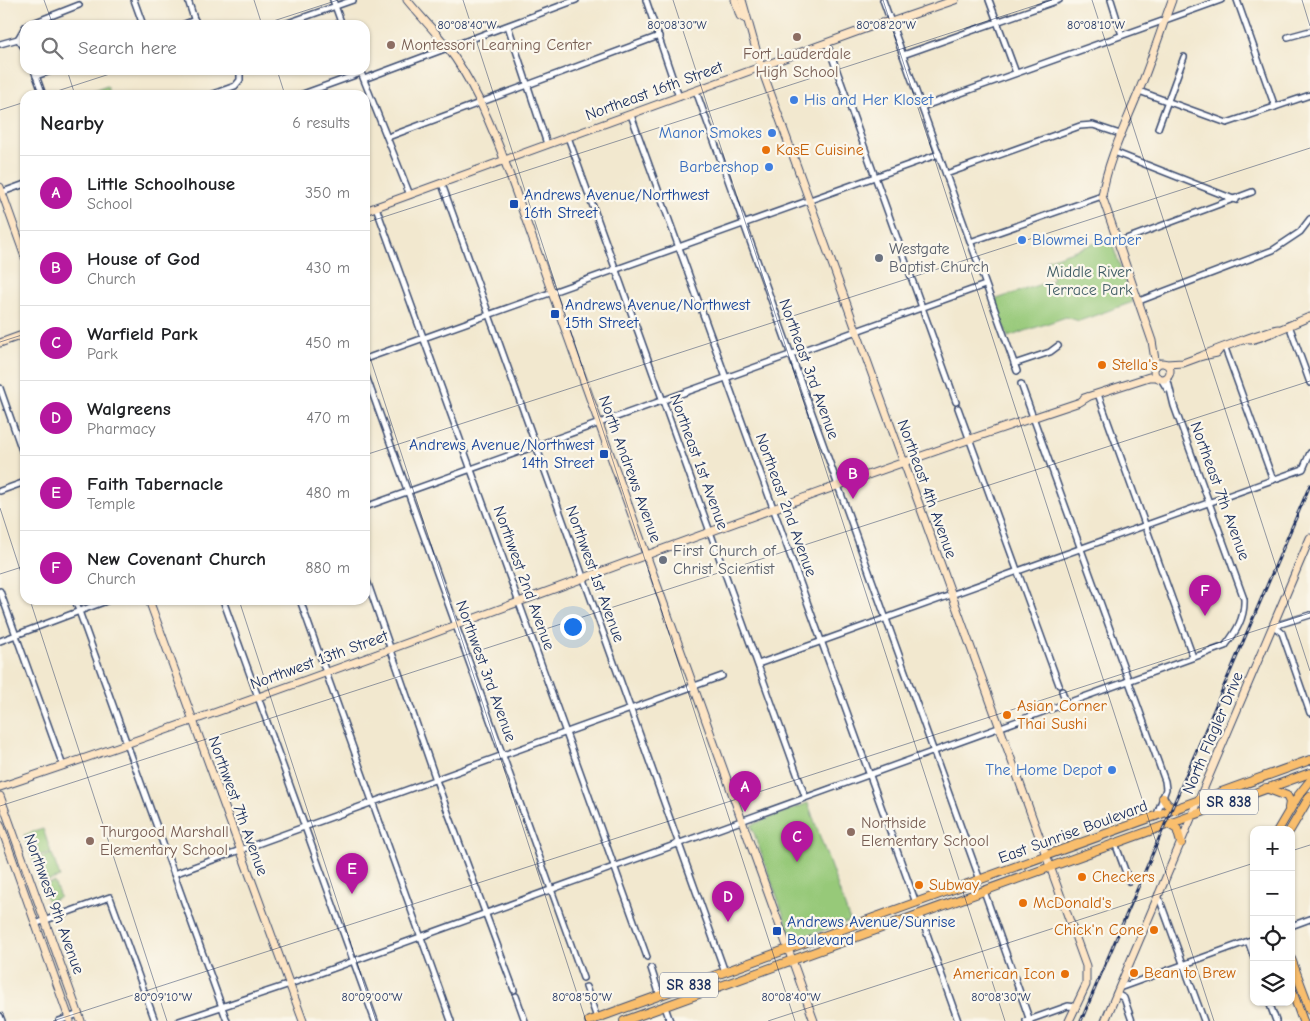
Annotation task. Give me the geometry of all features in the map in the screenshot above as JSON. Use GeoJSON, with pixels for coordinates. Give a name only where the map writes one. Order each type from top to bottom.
{"type":"FeatureCollection","features":[{"type":"Feature","properties":{"kind":"main road","name":"East Sunrise Boulevard"},"geometry":{"type":"LineString","coordinates":[[788,950],[1048,857],[1310,760]]}},
{"type":"Feature","properties":{"kind":"main road","name":"East Sunrise Boulevard"},"geometry":{"type":"LineString","coordinates":[[792,959],[1310,773]]}},
{"type":"Feature","properties":{"kind":"main road"},"geometry":{"type":"LineString","coordinates":[[1280,826],[1288,811],[1310,781]]}},
{"type":"Feature","properties":{"kind":"main road"},"geometry":{"type":"LineString","coordinates":[[1266,788],[1287,796],[1290,802],[1288,811]]}},
{"type":"Feature","properties":{"kind":"main road"},"geometry":{"type":"LineString","coordinates":[[1292,826],[1310,796]]}},
{"type":"Feature","properties":{"kind":"main road"},"geometry":{"type":"LineString","coordinates":[[1163,798],[1174,810]]}},
{"type":"Feature","properties":{"kind":"main road"},"geometry":{"type":"LineString","coordinates":[[1143,833],[1155,817]]}},
{"type":"Feature","properties":{"kind":"main road"},"geometry":{"type":"LineString","coordinates":[[1169,824],[1176,829],[1181,843]]}},
{"type":"Feature","properties":{"kind":"main road"},"geometry":{"type":"LineString","coordinates":[[920,914],[920,908],[930,899]]}},
{"type":"Feature","properties":{"kind":"main road"},"geometry":{"type":"LineString","coordinates":[[904,920],[914,911],[916,904]]}},
{"type":"Feature","properties":{"kind":"main road","name":"SR 838"},"geometry":{"type":"LineString","coordinates":[[593,1020],[788,950]]}},
{"type":"Feature","properties":{"kind":"main road","name":"SR 838"},"geometry":{"type":"LineString","coordinates":[[624,1021],[792,959]]}},
{"type":"Feature","properties":{"kind":"main road"},"geometry":{"type":"LineString","coordinates":[[1292,961],[1310,1010]]}},
{"type":"Feature","properties":{"kind":"main road"},"geometry":{"type":"LineString","coordinates":[[647,1013],[660,1001],[660,996]]}},
{"type":"Feature","properties":{"kind":"main road"},"geometry":{"type":"LineString","coordinates":[[1295,999],[1303,1021]]}},
{"type":"Feature","properties":{"kind":"street"},"geometry":{"type":"LineString","coordinates":[[134,0],[141,20]]}},
{"type":"Feature","properties":{"kind":"street"},"geometry":{"type":"LineString","coordinates":[[188,0],[195,20]]}},
{"type":"Feature","properties":{"kind":"street"},"geometry":{"type":"LineString","coordinates":[[332,0],[340,20]]}},
{"type":"Feature","properties":{"kind":"street"},"geometry":{"type":"LineString","coordinates":[[297,20],[353,0]]}},
{"type":"Feature","properties":{"kind":"street","name":"North Andrews Avenue"},"geometry":{"type":"LineString","coordinates":[[407,0],[448,48],[480,103],[504,159],[693,686],[743,819],[814,1021]]}},
{"type":"Feature","properties":{"kind":"street"},"geometry":{"type":"LineString","coordinates":[[364,80],[576,0]]}},
{"type":"Feature","properties":{"kind":"street"},"geometry":{"type":"LineString","coordinates":[[646,0],[679,97]]}},
{"type":"Feature","properties":{"kind":"street","name":"Northeast 4th Avenue"},"geometry":{"type":"LineString","coordinates":[[735,0],[740,16],[746,19]]}},
{"type":"Feature","properties":{"kind":"street","name":"Northeast 4th Avenue"},"geometry":{"type":"LineString","coordinates":[[742,0],[761,67],[950,595],[1000,726],[1086,966],[1086,985],[1076,1007]]}},
{"type":"Feature","properties":{"kind":"street"},"geometry":{"type":"LineString","coordinates":[[883,0],[1017,371]]}},
{"type":"Feature","properties":{"kind":"street","name":"Northeast 16th Street"},"geometry":{"type":"LineString","coordinates":[[370,210],[504,159],[631,115],[881,23],[891,22],[955,0]]}},
{"type":"Feature","properties":{"kind":"street"},"geometry":{"type":"LineString","coordinates":[[989,0],[1016,74]]}},
{"type":"Feature","properties":{"kind":"street"},"geometry":{"type":"LineString","coordinates":[[903,55],[1059,0]]}},
{"type":"Feature","properties":{"kind":"street"},"geometry":{"type":"LineString","coordinates":[[1110,0],[1122,35]]}},
{"type":"Feature","properties":{"kind":"street"},"geometry":{"type":"LineString","coordinates":[[1164,376],[1155,368],[1154,348],[1102,196],[1105,177],[1120,134],[1139,91],[1172,0]]}},
{"type":"Feature","properties":{"kind":"street"},"geometry":{"type":"LineString","coordinates":[[922,107],[1221,0]]}},
{"type":"Feature","properties":{"kind":"street"},"geometry":{"type":"LineString","coordinates":[[1237,0],[1275,107]]}},
{"type":"Feature","properties":{"kind":"street"},"geometry":{"type":"LineString","coordinates":[[41,20],[79,5]]}},
{"type":"Feature","properties":{"kind":"street"},"geometry":{"type":"LineString","coordinates":[[508,26],[547,144]]}},
{"type":"Feature","properties":{"kind":"street"},"geometry":{"type":"LineString","coordinates":[[1288,37],[1310,31]]}},
{"type":"Feature","properties":{"kind":"street"},"geometry":{"type":"LineString","coordinates":[[0,44],[18,39],[20,36]]}},
{"type":"Feature","properties":{"kind":"street"},"geometry":{"type":"LineString","coordinates":[[388,137],[659,36]]}},
{"type":"Feature","properties":{"kind":"street"},"geometry":{"type":"LineString","coordinates":[[827,43],[1059,685]]}},
{"type":"Feature","properties":{"kind":"street"},"geometry":{"type":"LineString","coordinates":[[1158,128],[1184,57]]}},
{"type":"Feature","properties":{"kind":"street"},"geometry":{"type":"LineString","coordinates":[[39,75],[36,76],[41,90]]}},
{"type":"Feature","properties":{"kind":"street"},"geometry":{"type":"LineString","coordinates":[[222,90],[238,83],[240,75]]}},
{"type":"Feature","properties":{"kind":"street"},"geometry":{"type":"LineString","coordinates":[[317,90],[354,75]]}},
{"type":"Feature","properties":{"kind":"street"},"geometry":{"type":"LineString","coordinates":[[362,75],[368,90]]}},
{"type":"Feature","properties":{"kind":"street","name":"Northeast 3rd Avenue"},"geometry":{"type":"LineString","coordinates":[[696,91],[980,881]]}},
{"type":"Feature","properties":{"kind":"street"},"geometry":{"type":"LineString","coordinates":[[1139,91],[1227,123],[1310,95]]}},
{"type":"Feature","properties":{"kind":"street"},"geometry":{"type":"LineString","coordinates":[[370,94],[410,195]]}},
{"type":"Feature","properties":{"kind":"street","name":"Northeast 2nd Avenue"},"geometry":{"type":"LineString","coordinates":[[631,115],[916,904]]}},
{"type":"Feature","properties":{"kind":"street"},"geometry":{"type":"LineString","coordinates":[[946,174],[1080,126],[1093,125],[1120,134]]}},
{"type":"Feature","properties":{"kind":"street","name":"Northeast 1st Avenue"},"geometry":{"type":"LineString","coordinates":[[568,137],[805,796]]}},
{"type":"Feature","properties":{"kind":"street"},"geometry":{"type":"LineString","coordinates":[[1114,152],[1236,200]]}},
{"type":"Feature","properties":{"kind":"street"},"geometry":{"type":"LineString","coordinates":[[370,357],[939,154]]}},
{"type":"Feature","properties":{"kind":"street","name":"Northwest 1st Avenue"},"geometry":{"type":"LineString","coordinates":[[442,184],[725,972]]}},
{"type":"Feature","properties":{"kind":"street"},"geometry":{"type":"LineString","coordinates":[[20,185],[1,191],[20,243]]}},
{"type":"Feature","properties":{"kind":"street"},"geometry":{"type":"LineString","coordinates":[[1118,242],[1236,200],[1252,192]]}},
{"type":"Feature","properties":{"kind":"street"},"geometry":{"type":"LineString","coordinates":[[970,242],[1102,196]]}},
{"type":"Feature","properties":{"kind":"street","name":"Northwest 2nd Avenue"},"geometry":{"type":"LineString","coordinates":[[376,208],[647,957]]}},
{"type":"Feature","properties":{"kind":"street"},"geometry":{"type":"LineString","coordinates":[[1139,301],[1273,250],[1300,232],[1310,219]]}},
{"type":"Feature","properties":{"kind":"street"},"geometry":{"type":"LineString","coordinates":[[370,505],[985,286]]}},
{"type":"Feature","properties":{"kind":"street"},"geometry":{"type":"LineString","coordinates":[[1115,387],[1117,384],[1165,364],[1183,363],[1248,339],[1268,329],[1278,329],[1310,317]]}},
{"type":"Feature","properties":{"kind":"street"},"geometry":{"type":"LineString","coordinates":[[1289,325],[1310,383]]}},
{"type":"Feature","properties":{"kind":"street"},"geometry":{"type":"LineString","coordinates":[[0,343],[20,336]]}},
{"type":"Feature","properties":{"kind":"street"},"geometry":{"type":"LineString","coordinates":[[1014,364],[1050,352],[1058,346]]}},
{"type":"Feature","properties":{"kind":"street"},"geometry":{"type":"LineString","coordinates":[[1154,348],[1165,364],[1164,376]]}},
{"type":"Feature","properties":{"kind":"street"},"geometry":{"type":"LineString","coordinates":[[1223,348],[1272,480]]}},
{"type":"Feature","properties":{"kind":"street"},"geometry":{"type":"LineString","coordinates":[[1115,387],[1164,376],[1183,363]]}},
{"type":"Feature","properties":{"kind":"street","name":"Northeast 7th Avenue"},"geometry":{"type":"LineString","coordinates":[[1164,376],[1244,599],[1244,608],[1239,625],[1225,646],[1193,657]]}},
{"type":"Feature","properties":{"kind":"street"},"geometry":{"type":"LineString","coordinates":[[1021,384],[1165,781],[1163,798],[1155,817]]}},
{"type":"Feature","properties":{"kind":"street","name":"Northwest 3rd Avenue"},"geometry":{"type":"LineString","coordinates":[[370,387],[583,978]]}},
{"type":"Feature","properties":{"kind":"street","name":"Northwest 13th Street"},"geometry":{"type":"LineString","coordinates":[[0,787],[457,626],[582,578],[1033,416],[1080,402],[1115,387]]}},
{"type":"Feature","properties":{"kind":"street"},"geometry":{"type":"LineString","coordinates":[[0,388],[20,445]]}},
{"type":"Feature","properties":{"kind":"street"},"geometry":{"type":"LineString","coordinates":[[179,1021],[290,984],[1193,657],[1098,394]]}},
{"type":"Feature","properties":{"kind":"street"},"geometry":{"type":"LineString","coordinates":[[758,664],[1303,469],[1310,453]]}},
{"type":"Feature","properties":{"kind":"street"},"geometry":{"type":"LineString","coordinates":[[0,491],[20,484]]}},
{"type":"Feature","properties":{"kind":"street","name":"North Flagler Drive"},"geometry":{"type":"LineString","coordinates":[[1106,1021],[1310,538]]}},
{"type":"Feature","properties":{"kind":"street"},"geometry":{"type":"LineString","coordinates":[[370,589],[436,780],[525,1021]]}},
{"type":"Feature","properties":{"kind":"street"},"geometry":{"type":"LineString","coordinates":[[0,591],[63,766]]}},
{"type":"Feature","properties":{"kind":"street"},"geometry":{"type":"LineString","coordinates":[[77,605],[227,1021]]}},
{"type":"Feature","properties":{"kind":"street"},"geometry":{"type":"LineString","coordinates":[[0,641],[95,605]]}},
{"type":"Feature","properties":{"kind":"street","name":"Northwest 7th Avenue"},"geometry":{"type":"LineString","coordinates":[[151,605],[239,851],[303,1021]]}},
{"type":"Feature","properties":{"kind":"street"},"geometry":{"type":"LineString","coordinates":[[226,605],[374,1021]]}},
{"type":"Feature","properties":{"kind":"street"},"geometry":{"type":"LineString","coordinates":[[302,605],[451,1021]]}},
{"type":"Feature","properties":{"kind":"street"},"geometry":{"type":"LineString","coordinates":[[1274,626],[1310,615]]}},
{"type":"Feature","properties":{"kind":"street"},"geometry":{"type":"LineString","coordinates":[[1274,626],[1282,633],[1310,713]]}},
{"type":"Feature","properties":{"kind":"street"},"geometry":{"type":"LineString","coordinates":[[174,874],[722,676]]}},
{"type":"Feature","properties":{"kind":"street"},"geometry":{"type":"LineString","coordinates":[[1062,691],[1066,703]]}},
{"type":"Feature","properties":{"kind":"street","name":"Northwest 9th Avenue"},"geometry":{"type":"LineString","coordinates":[[0,796],[80,1018]]}},
{"type":"Feature","properties":{"kind":"street","name":"Northwest 9th Avenue"},"geometry":{"type":"LineString","coordinates":[[0,824],[69,1019]]}},
{"type":"Feature","properties":{"kind":"street"},"geometry":{"type":"LineString","coordinates":[[1115,843],[1129,881]]}},
{"type":"Feature","properties":{"kind":"street"},"geometry":{"type":"LineString","coordinates":[[984,891],[1029,1020],[1068,1006],[1076,1007],[1069,1021]]}},
{"type":"Feature","properties":{"kind":"street"},"geometry":{"type":"LineString","coordinates":[[1158,895],[1204,1021]]}},
{"type":"Feature","properties":{"kind":"street"},"geometry":{"type":"LineString","coordinates":[[35,924],[110,897],[155,1021]]}},
{"type":"Feature","properties":{"kind":"street"},"geometry":{"type":"LineString","coordinates":[[920,914],[958,1021]]}},
{"type":"Feature","properties":{"kind":"street"},"geometry":{"type":"LineString","coordinates":[[1295,925],[1310,919]]}},
{"type":"Feature","properties":{"kind":"street"},"geometry":{"type":"LineString","coordinates":[[1132,1021],[1124,998],[1118,991],[1248,941],[1250,947]]}},
{"type":"Feature","properties":{"kind":"street"},"geometry":{"type":"LineString","coordinates":[[651,968],[660,996]]}},
{"type":"Feature","properties":{"kind":"street"},"geometry":{"type":"LineString","coordinates":[[586,987],[593,1020]]}},
{"type":"Feature","properties":{"kind":"street"},"geometry":{"type":"LineString","coordinates":[[1270,1006],[1276,1021]]}},
{"type":"Feature","properties":{"kind":"street"},"geometry":{"type":"LineString","coordinates":[[665,1007],[670,1021]]}},
{"type":"Feature","properties":{"kind":"street"},"geometry":{"type":"LineString","coordinates":[[0,1016],[2,1021]]}},
{"type":"Feature","properties":{"kind":"street"},"geometry":{"type":"LineString","coordinates":[[60,1021],[80,1018]]}},
{"type":"Feature","properties":{"kind":"green space"},"geometry":{"type":"Polygon","coordinates":[[[107,86],[109,90],[96,90],[107,86]]]}},
{"type":"Feature","properties":{"kind":"green space","name":"Middle River Terrace Park"},"geometry":{"type":"Polygon","coordinates":[[[1110,238],[1133,302],[1079,321],[1066,317],[1008,337],[994,300],[1053,280],[1047,260],[1110,238]]]}},
{"type":"Feature","properties":{"kind":"green space"},"geometry":{"type":"Polygon","coordinates":[[[808,803],[850,921],[793,941],[751,825],[808,803]]]}},
{"type":"Feature","properties":{"kind":"green space"},"geometry":{"type":"Polygon","coordinates":[[[43,829],[51,852],[32,858],[24,835],[43,829]]]}},
{"type":"Feature","properties":{"kind":"green space"},"geometry":{"type":"Polygon","coordinates":[[[52,854],[60,877],[41,883],[33,860],[52,854]]]}},
{"type":"Feature","properties":{"kind":"green space"},"geometry":{"type":"Polygon","coordinates":[[[54,882],[60,897],[48,902],[42,886],[54,882]]]}},
{"type":"Feature","properties":{"kind":"railway"},"geometry":{"type":"LineString","coordinates":[[1081,1021],[1310,485]]}},
{"type":"Feature","properties":{"kind":"place","name":"Fort Lauderdale High School"},"geometry":{"type":"Point","coordinates":[797,37]}},
{"type":"Feature","properties":{"kind":"place","name":"Montessori Learning Center"},"geometry":{"type":"Point","coordinates":[391,45]}},
{"type":"Feature","properties":{"kind":"place","name":"His and Her Kloset"},"geometry":{"type":"Point","coordinates":[794,100]}},
{"type":"Feature","properties":{"kind":"place","name":"Manor Smokes"},"geometry":{"type":"Point","coordinates":[772,133]}},
{"type":"Feature","properties":{"kind":"place","name":"KasE Cuisine"},"geometry":{"type":"Point","coordinates":[766,150]}},
{"type":"Feature","properties":{"kind":"place","name":"Barbershop"},"geometry":{"type":"Point","coordinates":[769,167]}},
{"type":"Feature","properties":{"kind":"place","name":"Andrews Avenue/Northwest 16th Street"},"geometry":{"type":"Point","coordinates":[514,204]}},
{"type":"Feature","properties":{"kind":"place","name":"Blowmei Barber"},"geometry":{"type":"Point","coordinates":[1022,240]}},
{"type":"Feature","properties":{"kind":"place","name":"Westgate Baptist Church"},"geometry":{"type":"Point","coordinates":[879,258]}},
{"type":"Feature","properties":{"kind":"place","name":"Andrews Avenue/Northwest 15th Street"},"geometry":{"type":"Point","coordinates":[555,314]}},
{"type":"Feature","properties":{"kind":"place","name":"Stella's"},"geometry":{"type":"Point","coordinates":[1102,365]}},
{"type":"Feature","properties":{"kind":"place","name":"Andrews Avenue/Northwest 14th Street"},"geometry":{"type":"Point","coordinates":[604,454]}},
{"type":"Feature","properties":{"kind":"place","name":"House of God"},"geometry":{"type":"Point","coordinates":[853,499]}},
{"type":"Feature","properties":{"kind":"place","name":"First Church of Christ Scientist"},"geometry":{"type":"Point","coordinates":[663,560]}},
{"type":"Feature","properties":{"kind":"place","name":"New Covenant Church"},"geometry":{"type":"Point","coordinates":[1205,616]}},
{"type":"Feature","properties":{"kind":"place","name":"Asian Corner Thai Sushi"},"geometry":{"type":"Point","coordinates":[1007,715]}},
{"type":"Feature","properties":{"kind":"place","name":"The Home Depot"},"geometry":{"type":"Point","coordinates":[1112,770]}},
{"type":"Feature","properties":{"kind":"place","name":"Little Schoolhouse"},"geometry":{"type":"Point","coordinates":[745,812]}},
{"type":"Feature","properties":{"kind":"place","name":"Northside Elementary School"},"geometry":{"type":"Point","coordinates":[851,832]}},
{"type":"Feature","properties":{"kind":"place","name":"Thurgood Marshall Elementary School"},"geometry":{"type":"Point","coordinates":[90,841]}},
{"type":"Feature","properties":{"kind":"place","name":"Warfield Park"},"geometry":{"type":"Point","coordinates":[797,862]}},
{"type":"Feature","properties":{"kind":"place","name":"Checkers"},"geometry":{"type":"Point","coordinates":[1082,877]}},
{"type":"Feature","properties":{"kind":"place","name":"Subway"},"geometry":{"type":"Point","coordinates":[919,885]}},
{"type":"Feature","properties":{"kind":"place","name":"Faith Tabernacle"},"geometry":{"type":"Point","coordinates":[352,894]}},
{"type":"Feature","properties":{"kind":"place","name":"McDonald's"},"geometry":{"type":"Point","coordinates":[1023,903]}},
{"type":"Feature","properties":{"kind":"place","name":"Walgreens"},"geometry":{"type":"Point","coordinates":[728,922]}},
{"type":"Feature","properties":{"kind":"place","name":"Chick'n Cone"},"geometry":{"type":"Point","coordinates":[1154,930]}},
{"type":"Feature","properties":{"kind":"place","name":"Andrews Avenue/Sunrise Boulevard"},"geometry":{"type":"Point","coordinates":[777,931]}},
{"type":"Feature","properties":{"kind":"place","name":"Bean to Brew"},"geometry":{"type":"Point","coordinates":[1134,973]}},
{"type":"Feature","properties":{"kind":"place","name":"American Icon"},"geometry":{"type":"Point","coordinates":[1065,974]}}]}
